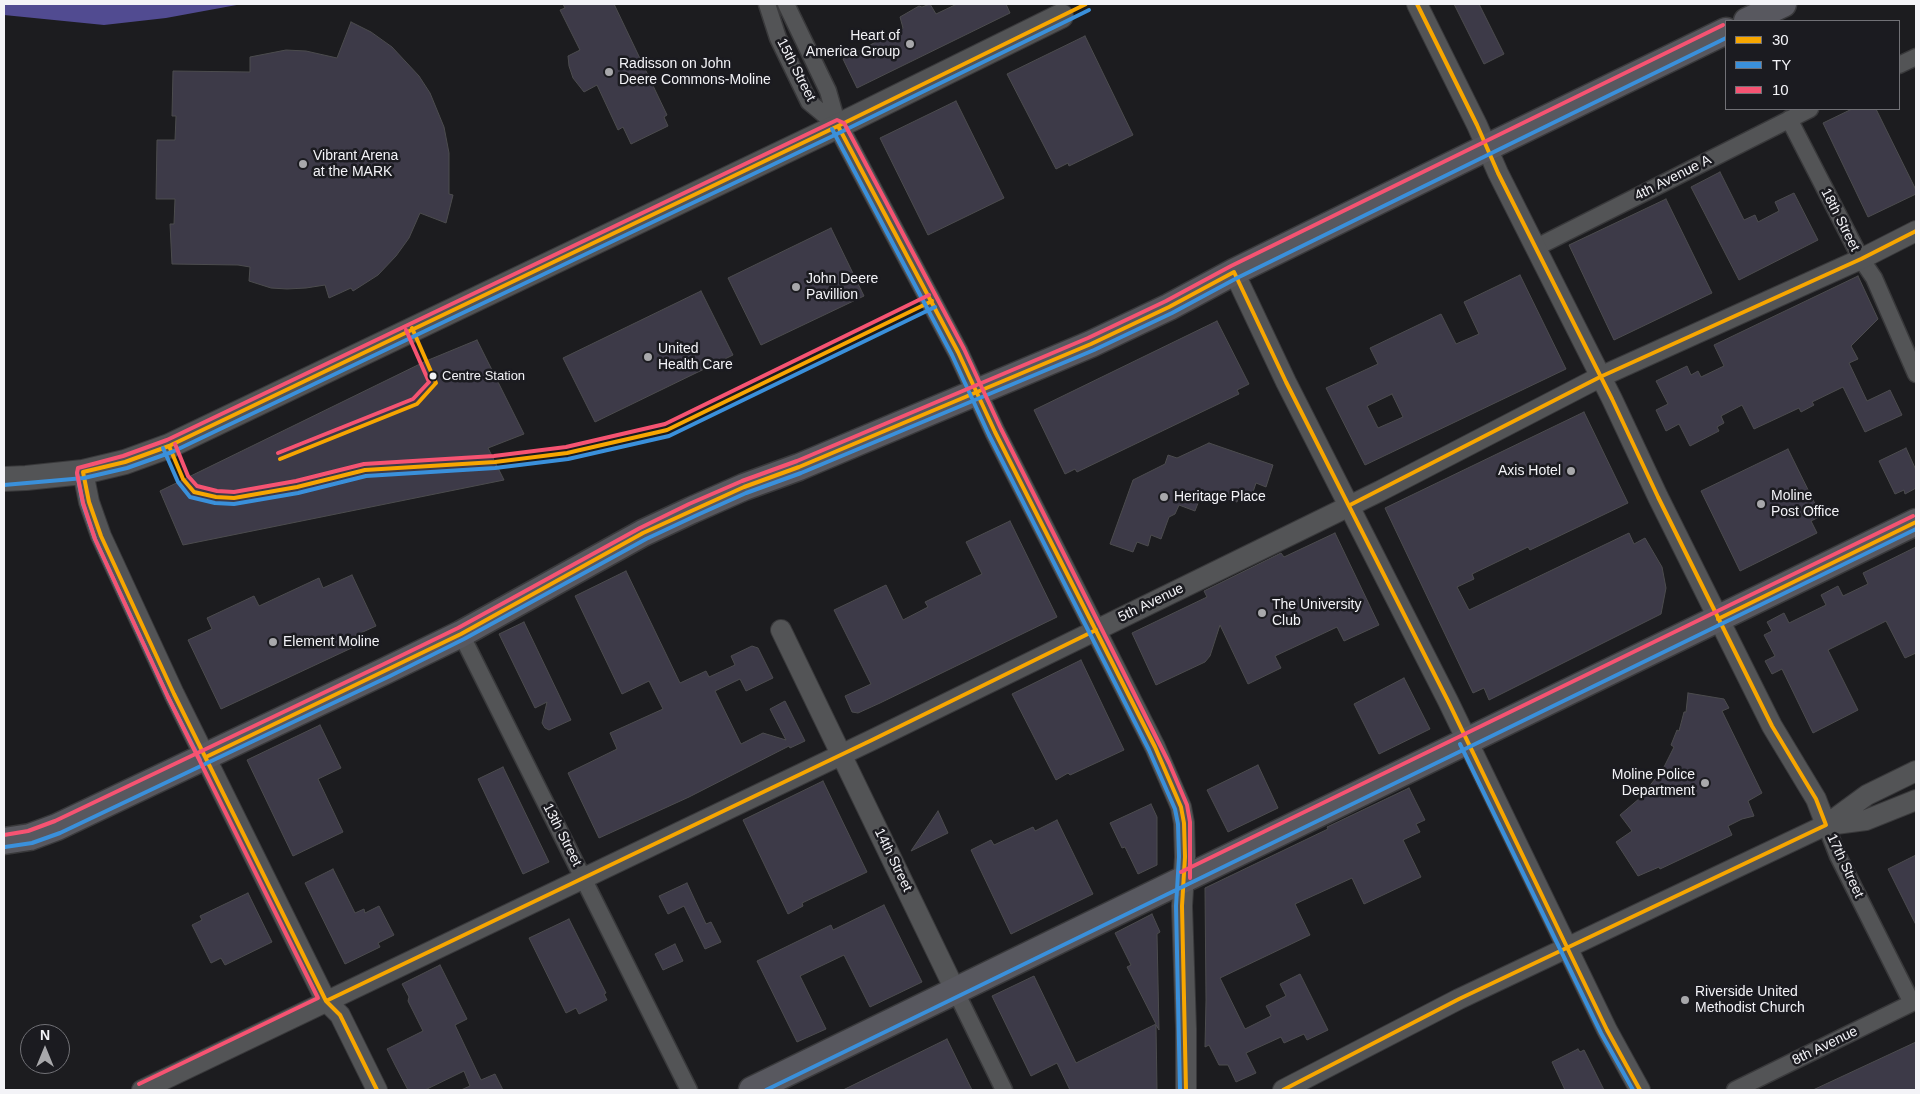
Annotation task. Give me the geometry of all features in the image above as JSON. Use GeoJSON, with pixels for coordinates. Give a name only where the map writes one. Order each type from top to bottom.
{"type":"FeatureCollection","features":[{"type":"Feature","properties":{"kind":"main road"},"geometry":{"type":"LineString","coordinates":[[1749,20],[1783,4]]}},
{"type":"Feature","properties":{"kind":"main road"},"geometry":{"type":"LineString","coordinates":[[4,479],[83,472],[125,462],[169,446],[838,126],[1058,10]]}},
{"type":"Feature","properties":{"kind":"main road"},"geometry":{"type":"LineString","coordinates":[[4,841],[30,837],[57,826],[206,757],[461,634],[643,533],[692,510],[1091,344],[1725,31]]}},
{"type":"Feature","properties":{"kind":"main road"},"geometry":{"type":"LineString","coordinates":[[752,1090],[1916,522]]}},
{"type":"Feature","properties":{"kind":"street","name":"15th Street"},"geometry":{"type":"LineString","coordinates":[[767,4],[778,38],[809,102],[838,126]]}},
{"type":"Feature","properties":{"kind":"street","name":"15th Street"},"geometry":{"type":"LineString","coordinates":[[786,4],[828,91],[838,126],[932,301],[977,391],[995,432],[1158,754],[1181,807],[1184,823],[1185,857],[1182,955],[1186,1028],[1186,1090]]}},
{"type":"Feature","properties":{"kind":"street","name":"17th Street"},"geometry":{"type":"LineString","coordinates":[[1417,4],[1718,619],[1772,726],[1816,798],[1838,856],[1914,1002]]}},
{"type":"Feature","properties":{"kind":"street"},"geometry":{"type":"LineString","coordinates":[[1900,65],[1916,57]]}},
{"type":"Feature","properties":{"kind":"street","name":"4th Avenue A"},"geometry":{"type":"LineString","coordinates":[[1535,248],[1808,110]]}},
{"type":"Feature","properties":{"kind":"street","name":"18th Street"},"geometry":{"type":"LineString","coordinates":[[1789,119],[1860,259],[1874,278],[1916,374]]}},
{"type":"Feature","properties":{"kind":"street","name":"5th Avenue"},"geometry":{"type":"LineString","coordinates":[[142,1090],[842,755],[1350,505],[1600,377],[1860,259],[1916,231]]}},
{"type":"Feature","properties":{"kind":"street"},"geometry":{"type":"LineString","coordinates":[[1234,272],[1286,382],[1350,505],[1607,1030],[1640,1090]]}},
{"type":"Feature","properties":{"kind":"street"},"geometry":{"type":"LineString","coordinates":[[83,472],[89,502],[100,536],[174,694],[326,1001],[340,1015],[377,1090]]}},
{"type":"Feature","properties":{"kind":"street","name":"14th Street"},"geometry":{"type":"LineString","coordinates":[[781,630],[1004,1090]]}},
{"type":"Feature","properties":{"kind":"street","name":"13th Street"},"geometry":{"type":"LineString","coordinates":[[461,634],[689,1090]]}},
{"type":"Feature","properties":{"kind":"street"},"geometry":{"type":"LineString","coordinates":[[1283,1090],[1459,999],[1826,825],[1867,795],[1916,771]]}},
{"type":"Feature","properties":{"kind":"street"},"geometry":{"type":"LineString","coordinates":[[1826,825],[1866,820],[1916,800]]}},
{"type":"Feature","properties":{"kind":"street","name":"8th Avenue"},"geometry":{"type":"LineString","coordinates":[[1735,1090],[1914,1002]]}},
{"type":"Feature","properties":{"kind":"shaded area"},"geometry":{"type":"Polygon","coordinates":[[[4,4],[242,4],[166,18],[104,25],[4,15],[4,4]]]}},
{"type":"Feature","properties":{"kind":"building","name":"Radisson on John Deere Commons-Moline"},"geometry":{"type":"Polygon","coordinates":[[[563,4],[614,4],[667,115],[664,117],[668,126],[631,144],[623,127],[618,130],[597,85],[584,92],[573,78],[569,66],[568,56],[580,50],[560,10],[565,8],[563,4]]]}},
{"type":"Feature","properties":{"kind":"building","name":"Heart of America Group"},"geometry":{"type":"Polygon","coordinates":[[[930,4],[936,14],[957,4],[1006,4],[1010,13],[857,88],[843,59],[903,28],[900,17],[919,6],[922,7],[930,4]]]}},
{"type":"Feature","properties":{"kind":"building"},"geometry":{"type":"Polygon","coordinates":[[[1454,4],[1479,4],[1504,54],[1484,64],[1454,4]]]}},
{"type":"Feature","properties":{"kind":"building","name":"Vibrant Arena at the MARK"},"geometry":{"type":"Polygon","coordinates":[[[351,22],[371,32],[392,47],[419,76],[430,93],[444,127],[449,153],[449,194],[453,195],[446,223],[420,213],[409,238],[396,256],[378,275],[353,291],[351,288],[329,298],[325,285],[287,289],[271,288],[249,281],[250,267],[238,265],[172,264],[170,224],[174,224],[175,199],[156,199],[157,140],[175,140],[176,116],[172,116],[173,71],[250,72],[250,57],[286,50],[306,51],[337,58],[351,22]]]}},
{"type":"Feature","properties":{"kind":"building"},"geometry":{"type":"Polygon","coordinates":[[[1085,36],[1133,135],[1069,166],[1068,163],[1056,169],[1007,74],[1085,36]]]}},
{"type":"Feature","properties":{"kind":"building"},"geometry":{"type":"Polygon","coordinates":[[[956,101],[1004,198],[928,235],[880,138],[956,101]]]}},
{"type":"Feature","properties":{"kind":"building"},"geometry":{"type":"Polygon","coordinates":[[[1850,110],[1876,110],[1916,190],[1916,194],[1868,217],[1823,123],[1850,110]]]}},
{"type":"Feature","properties":{"kind":"building"},"geometry":{"type":"Polygon","coordinates":[[[1720,172],[1744,220],[1755,215],[1758,222],[1779,211],[1775,202],[1794,193],[1818,240],[1739,280],[1691,187],[1720,172]]]}},
{"type":"Feature","properties":{"kind":"building"},"geometry":{"type":"Polygon","coordinates":[[[1666,199],[1712,293],[1614,340],[1569,245],[1666,199]]]}},
{"type":"Feature","properties":{"kind":"building","name":"John Deere Pavillion"},"geometry":{"type":"Polygon","coordinates":[[[831,228],[864,296],[761,345],[728,278],[831,228]]]}},
{"type":"Feature","properties":{"kind":"building"},"geometry":{"type":"Polygon","coordinates":[[[1520,275],[1566,369],[1365,465],[1326,388],[1378,364],[1370,348],[1441,314],[1456,344],[1479,334],[1464,302],[1520,275]],[[1392,394],[1367,406],[1378,428],[1403,417],[1392,394]]]}},
{"type":"Feature","properties":{"kind":"building"},"geometry":{"type":"Polygon","coordinates":[[[1858,276],[1878,319],[1851,346],[1858,359],[1849,363],[1867,401],[1890,390],[1902,415],[1865,432],[1843,387],[1812,402],[1814,405],[1801,412],[1799,408],[1754,429],[1742,405],[1721,416],[1724,423],[1717,427],[1719,431],[1690,446],[1679,424],[1666,431],[1656,410],[1668,404],[1656,381],[1687,366],[1691,375],[1698,371],[1701,377],[1724,366],[1714,345],[1858,276]]]}},
{"type":"Feature","properties":{"kind":"building","name":"United Health Care"},"geometry":{"type":"Polygon","coordinates":[[[701,291],[733,355],[595,422],[563,358],[701,291]]]}},
{"type":"Feature","properties":{"kind":"building"},"geometry":{"type":"Polygon","coordinates":[[[1217,321],[1249,384],[1237,390],[1239,394],[1077,472],[1075,469],[1065,474],[1034,410],[1217,321]]]}},
{"type":"Feature","properties":{"kind":"building"},"geometry":{"type":"Polygon","coordinates":[[[477,340],[524,434],[488,448],[504,480],[183,545],[160,491],[426,361],[477,340]]]}},
{"type":"Feature","properties":{"kind":"building"},"geometry":{"type":"Polygon","coordinates":[[[1584,412],[1628,503],[1530,550],[1528,547],[1472,574],[1474,579],[1457,587],[1469,610],[1629,533],[1634,544],[1645,538],[1662,567],[1666,588],[1661,614],[1489,700],[1484,688],[1473,693],[1385,508],[1584,412]]]}},
{"type":"Feature","properties":{"kind":"building","name":"Heritage Place"},"geometry":{"type":"Polygon","coordinates":[[[1209,443],[1273,465],[1266,487],[1256,483],[1252,495],[1241,491],[1237,502],[1216,495],[1209,498],[1201,495],[1195,511],[1179,505],[1175,514],[1169,517],[1161,539],[1151,535],[1148,546],[1137,542],[1133,552],[1110,544],[1133,480],[1165,464],[1168,455],[1177,458],[1209,443]]]}},
{"type":"Feature","properties":{"kind":"building"},"geometry":{"type":"Polygon","coordinates":[[[1906,448],[1916,470],[1916,488],[1905,494],[1904,490],[1895,494],[1879,461],[1906,448]]]}},
{"type":"Feature","properties":{"kind":"building","name":"Moline Post Office"},"geometry":{"type":"Polygon","coordinates":[[[1788,449],[1821,516],[1811,521],[1817,533],[1740,571],[1701,491],[1788,449]]]}},
{"type":"Feature","properties":{"kind":"building"},"geometry":{"type":"Polygon","coordinates":[[[1010,521],[1057,617],[880,703],[858,713],[852,712],[845,696],[871,684],[834,610],[886,585],[903,620],[928,607],[925,602],[982,574],[966,542],[1010,521]]]}},
{"type":"Feature","properties":{"kind":"building"},"geometry":{"type":"Polygon","coordinates":[[[1335,533],[1379,625],[1344,641],[1337,627],[1275,656],[1281,668],[1248,684],[1220,625],[1210,656],[1205,662],[1156,685],[1132,633],[1207,597],[1204,591],[1281,553],[1284,557],[1335,533]]]}},
{"type":"Feature","properties":{"kind":"building"},"geometry":{"type":"Polygon","coordinates":[[[1916,547],[1916,653],[1905,658],[1886,621],[1828,650],[1858,710],[1813,733],[1782,669],[1772,674],[1765,661],[1775,656],[1764,635],[1772,631],[1767,622],[1784,613],[1789,623],[1826,605],[1821,595],[1838,586],[1843,596],[1868,584],[1863,573],[1916,547]]]}},
{"type":"Feature","properties":{"kind":"building"},"geometry":{"type":"Polygon","coordinates":[[[626,571],[680,683],[706,671],[709,677],[735,665],[731,656],[752,646],[758,648],[773,678],[746,691],[740,679],[715,691],[741,744],[763,733],[786,740],[770,709],[785,701],[805,741],[790,748],[789,746],[689,797],[599,838],[568,773],[617,749],[610,733],[663,709],[649,681],[622,694],[575,596],[626,571]]]}},
{"type":"Feature","properties":{"kind":"building","name":"Element Moline"},"geometry":{"type":"Polygon","coordinates":[[[352,575],[376,626],[354,636],[358,645],[221,709],[188,640],[212,629],[207,618],[254,596],[259,606],[319,578],[323,588],[352,575]]]}},
{"type":"Feature","properties":{"kind":"building"},"geometry":{"type":"Polygon","coordinates":[[[524,622],[571,720],[549,730],[542,723],[547,702],[535,708],[499,634],[524,622]]]}},
{"type":"Feature","properties":{"kind":"building"},"geometry":{"type":"Polygon","coordinates":[[[1081,660],[1124,750],[1070,775],[1068,773],[1056,780],[1012,694],[1081,660]]]}},
{"type":"Feature","properties":{"kind":"building"},"geometry":{"type":"Polygon","coordinates":[[[1404,678],[1430,729],[1379,754],[1354,704],[1404,678]]]}},
{"type":"Feature","properties":{"kind":"building","name":"Moline Police Department"},"geometry":{"type":"Polygon","coordinates":[[[1688,693],[1724,699],[1729,708],[1722,711],[1762,793],[1748,801],[1754,816],[1742,819],[1728,826],[1732,835],[1660,869],[1659,867],[1638,876],[1616,842],[1632,831],[1620,815],[1640,798],[1663,769],[1674,747],[1671,745],[1677,730],[1679,731],[1684,712],[1686,712],[1688,693]]]}},
{"type":"Feature","properties":{"kind":"building"},"geometry":{"type":"Polygon","coordinates":[[[320,725],[341,768],[318,779],[343,832],[293,856],[247,760],[320,725]]]}},
{"type":"Feature","properties":{"kind":"building"},"geometry":{"type":"Polygon","coordinates":[[[1258,765],[1278,808],[1228,832],[1207,790],[1258,765]]]}},
{"type":"Feature","properties":{"kind":"building"},"geometry":{"type":"Polygon","coordinates":[[[503,767],[549,862],[523,874],[478,779],[503,767]]]}},
{"type":"Feature","properties":{"kind":"building"},"geometry":{"type":"Polygon","coordinates":[[[823,781],[867,872],[802,903],[803,906],[788,914],[743,820],[823,781]]]}},
{"type":"Feature","properties":{"kind":"building"},"geometry":{"type":"Polygon","coordinates":[[[1409,788],[1425,820],[1416,824],[1420,832],[1403,840],[1421,877],[1364,904],[1352,878],[1295,904],[1310,935],[1220,978],[1245,1029],[1271,1016],[1266,1006],[1286,996],[1280,984],[1300,974],[1328,1030],[1307,1040],[1304,1034],[1284,1043],[1281,1037],[1246,1053],[1256,1073],[1236,1082],[1228,1065],[1219,1065],[1209,1045],[1205,1047],[1205,888],[1409,788]]]}},
{"type":"Feature","properties":{"kind":"building"},"geometry":{"type":"Polygon","coordinates":[[[1151,804],[1157,817],[1157,865],[1138,874],[1125,847],[1122,848],[1110,823],[1151,804]]]}},
{"type":"Feature","properties":{"kind":"building"},"geometry":{"type":"Polygon","coordinates":[[[938,811],[948,833],[911,851],[938,811]]]}},
{"type":"Feature","properties":{"kind":"building"},"geometry":{"type":"Polygon","coordinates":[[[1057,820],[1093,894],[1011,934],[971,850],[991,840],[994,845],[1033,827],[1035,831],[1057,820]]]}},
{"type":"Feature","properties":{"kind":"building"},"geometry":{"type":"Polygon","coordinates":[[[1916,855],[1916,925],[1888,869],[1916,855]]]}},
{"type":"Feature","properties":{"kind":"building"},"geometry":{"type":"Polygon","coordinates":[[[333,869],[355,913],[364,909],[365,913],[379,906],[394,935],[378,943],[380,947],[345,964],[305,883],[333,869]]]}},
{"type":"Feature","properties":{"kind":"building"},"geometry":{"type":"Polygon","coordinates":[[[687,883],[706,924],[711,922],[721,942],[705,949],[684,906],[668,914],[659,896],[687,883]]]}},
{"type":"Feature","properties":{"kind":"building"},"geometry":{"type":"Polygon","coordinates":[[[248,893],[272,942],[225,965],[221,958],[211,963],[192,925],[202,920],[200,916],[248,893]]]}},
{"type":"Feature","properties":{"kind":"building"},"geometry":{"type":"Polygon","coordinates":[[[884,905],[922,982],[870,1007],[844,955],[800,976],[826,1029],[797,1042],[757,961],[831,925],[833,930],[884,905]]]}},
{"type":"Feature","properties":{"kind":"building"},"geometry":{"type":"Polygon","coordinates":[[[1152,914],[1160,932],[1157,934],[1159,1030],[1156,1025],[1157,1090],[1070,1090],[1057,1063],[1031,1076],[992,996],[1034,976],[1076,1063],[1156,1024],[1127,967],[1131,965],[1115,933],[1152,914]]]}},
{"type":"Feature","properties":{"kind":"building"},"geometry":{"type":"Polygon","coordinates":[[[569,919],[606,993],[604,994],[607,1000],[579,1014],[576,1008],[566,1013],[529,938],[569,919]]]}},
{"type":"Feature","properties":{"kind":"building"},"geometry":{"type":"Polygon","coordinates":[[[675,944],[683,961],[663,970],[655,954],[675,944]]]}},
{"type":"Feature","properties":{"kind":"building"},"geometry":{"type":"Polygon","coordinates":[[[440,965],[467,1019],[455,1025],[481,1080],[495,1074],[503,1090],[461,1090],[470,1086],[464,1071],[425,1090],[408,1090],[395,1065],[387,1049],[423,1031],[402,984],[440,965]]]}},
{"type":"Feature","properties":{"kind":"building"},"geometry":{"type":"Polygon","coordinates":[[[947,1039],[972,1090],[843,1090],[947,1039]]]}},
{"type":"Feature","properties":{"kind":"building"},"geometry":{"type":"Polygon","coordinates":[[[1916,1042],[1916,1090],[1813,1090],[1916,1042]]]}},
{"type":"Feature","properties":{"kind":"building"},"geometry":{"type":"Polygon","coordinates":[[[1578,1049],[1580,1052],[1584,1050],[1604,1090],[1565,1090],[1552,1062],[1578,1049]]]}},
{"type":"Feature","properties":{"kind":"transit line","name":"30"},"geometry":{"type":"LineString","coordinates":[[377,1090],[340,1015],[326,1001],[174,694],[101,536],[89,502],[83,472],[125,462],[169,446],[838,126],[1086,4]]}},
{"type":"Feature","properties":{"kind":"transit line","name":"30"},"geometry":{"type":"LineString","coordinates":[[1283,1090],[1459,999],[1826,825],[1816,799],[1772,726],[1658,497],[1612,399],[1498,173],[1477,125],[1417,4]]}},
{"type":"Feature","properties":{"kind":"transit line","name":"TY"},"geometry":{"type":"LineString","coordinates":[[4,485],[84,478],[127,468],[172,452],[841,132],[1089,10]]}},
{"type":"Feature","properties":{"kind":"transit line","name":"10"},"geometry":{"type":"LineString","coordinates":[[4,835],[28,831],[55,821],[384,664],[458,628],[640,528],[689,504],[742,481],[797,461],[1088,338],[1723,25]]}},
{"type":"Feature","properties":{"kind":"transit line","name":"TY"},"geometry":{"type":"LineString","coordinates":[[5,847],[32,843],[60,833],[390,676],[464,639],[646,539],[695,516],[746,493],[801,473],[1094,350],[1725,38]]}},
{"type":"Feature","properties":{"kind":"transit line","name":"10"},"geometry":{"type":"LineString","coordinates":[[139,1084],[318,998],[168,697],[95,539],[83,503],[77,473],[78,468],[123,456],[167,440],[837,120],[844,123],[964,349],[1001,429],[1169,763],[1187,805],[1190,822],[1190,878]]}},
{"type":"Feature","properties":{"kind":"transit line","name":"30"},"geometry":{"type":"LineString","coordinates":[[838,126],[958,352],[995,432],[1155,747],[1181,807],[1184,823],[1185,857],[1182,906],[1186,1090]]}},
{"type":"Feature","properties":{"kind":"transit line","name":"TY"},"geometry":{"type":"LineString","coordinates":[[832,129],[952,355],[989,435],[1149,750],[1175,809],[1178,824],[1179,857],[1176,906],[1180,1090]]}},
{"type":"Feature","properties":{"kind":"transit line","name":"30"},"geometry":{"type":"LineString","coordinates":[[1350,505],[1600,377],[1861,259],[1916,231]]}},
{"type":"Feature","properties":{"kind":"transit line","name":"30"},"geometry":{"type":"LineString","coordinates":[[206,757],[461,634],[643,533],[744,487],[799,467],[1091,344],[1169,307],[1234,272],[1286,382],[1448,701],[1607,1030],[1640,1090]]}},
{"type":"Feature","properties":{"kind":"transit line","name":"10"},"geometry":{"type":"LineString","coordinates":[[175,444],[188,476],[197,486],[217,491],[234,492],[296,481],[364,464],[494,456],[566,447],[665,424],[929,295]]}},
{"type":"Feature","properties":{"kind":"transit line","name":"30"},"geometry":{"type":"LineString","coordinates":[[169,446],[183,479],[194,492],[216,497],[234,498],[297,487],[365,470],[495,462],[567,453],[667,430],[932,301]]}},
{"type":"Feature","properties":{"kind":"transit line","name":"TY"},"geometry":{"type":"LineString","coordinates":[[163,448],[178,482],[190,497],[215,503],[234,504],[298,493],[366,476],[495,468],[568,459],[669,436],[935,307]]}},
{"type":"Feature","properties":{"kind":"transit line","name":"30"},"geometry":{"type":"LineString","coordinates":[[280,459],[417,404],[436,383],[412,328]]}},
{"type":"Feature","properties":{"kind":"transit line","name":"10"},"geometry":{"type":"LineString","coordinates":[[278,453],[413,399],[429,382],[406,330]]}},
{"type":"Feature","properties":{"kind":"transit line","name":"TY"},"geometry":{"type":"LineString","coordinates":[[77,473],[83,504],[95,539],[168,697],[200,760]]}},
{"type":"Feature","properties":{"kind":"transit line","name":"10"},"geometry":{"type":"LineString","coordinates":[[1181,872],[1913,516]]}},
{"type":"Feature","properties":{"kind":"transit line","name":"30"},"geometry":{"type":"LineString","coordinates":[[1718,619],[1916,522]]}},
{"type":"Feature","properties":{"kind":"transit line","name":"TY"},"geometry":{"type":"LineString","coordinates":[[766,1090],[1916,529]]}},
{"type":"Feature","properties":{"kind":"transit line","name":"30"},"geometry":{"type":"LineString","coordinates":[[326,1001],[872,740],[1096,630]]}},
{"type":"Feature","properties":{"kind":"transit line","name":"TY"},"geometry":{"type":"LineString","coordinates":[[1460,744],[1601,1033],[1633,1090]]}},
{"type":"Feature","properties":{"kind":"place","name":"Heart of America Group"},"geometry":{"type":"Point","coordinates":[910,44]}},
{"type":"Feature","properties":{"kind":"place","name":"Radisson on John Deere Commons-Moline"},"geometry":{"type":"Point","coordinates":[609,72]}},
{"type":"Feature","properties":{"kind":"place","name":"Vibrant Arena at the MARK"},"geometry":{"type":"Point","coordinates":[303,164]}},
{"type":"Feature","properties":{"kind":"place","name":"John Deere Pavillion"},"geometry":{"type":"Point","coordinates":[796,287]}},
{"type":"Feature","properties":{"kind":"place","name":"United Health Care"},"geometry":{"type":"Point","coordinates":[648,357]}},
{"type":"Feature","properties":{"kind":"place","name":"Centre Station"},"geometry":{"type":"Point","coordinates":[433,376]}},
{"type":"Feature","properties":{"kind":"place","name":"Axis Hotel"},"geometry":{"type":"Point","coordinates":[1571,471]}},
{"type":"Feature","properties":{"kind":"place","name":"Heritage Place"},"geometry":{"type":"Point","coordinates":[1164,497]}},
{"type":"Feature","properties":{"kind":"place","name":"Moline Post Office"},"geometry":{"type":"Point","coordinates":[1761,504]}},
{"type":"Feature","properties":{"kind":"place","name":"The University Club"},"geometry":{"type":"Point","coordinates":[1262,613]}},
{"type":"Feature","properties":{"kind":"place","name":"Element Moline"},"geometry":{"type":"Point","coordinates":[273,642]}},
{"type":"Feature","properties":{"kind":"place","name":"Moline Police Department"},"geometry":{"type":"Point","coordinates":[1705,783]}},
{"type":"Feature","properties":{"kind":"place","name":"Riverside United Methodist Church"},"geometry":{"type":"Point","coordinates":[1685,1000]}}]}
